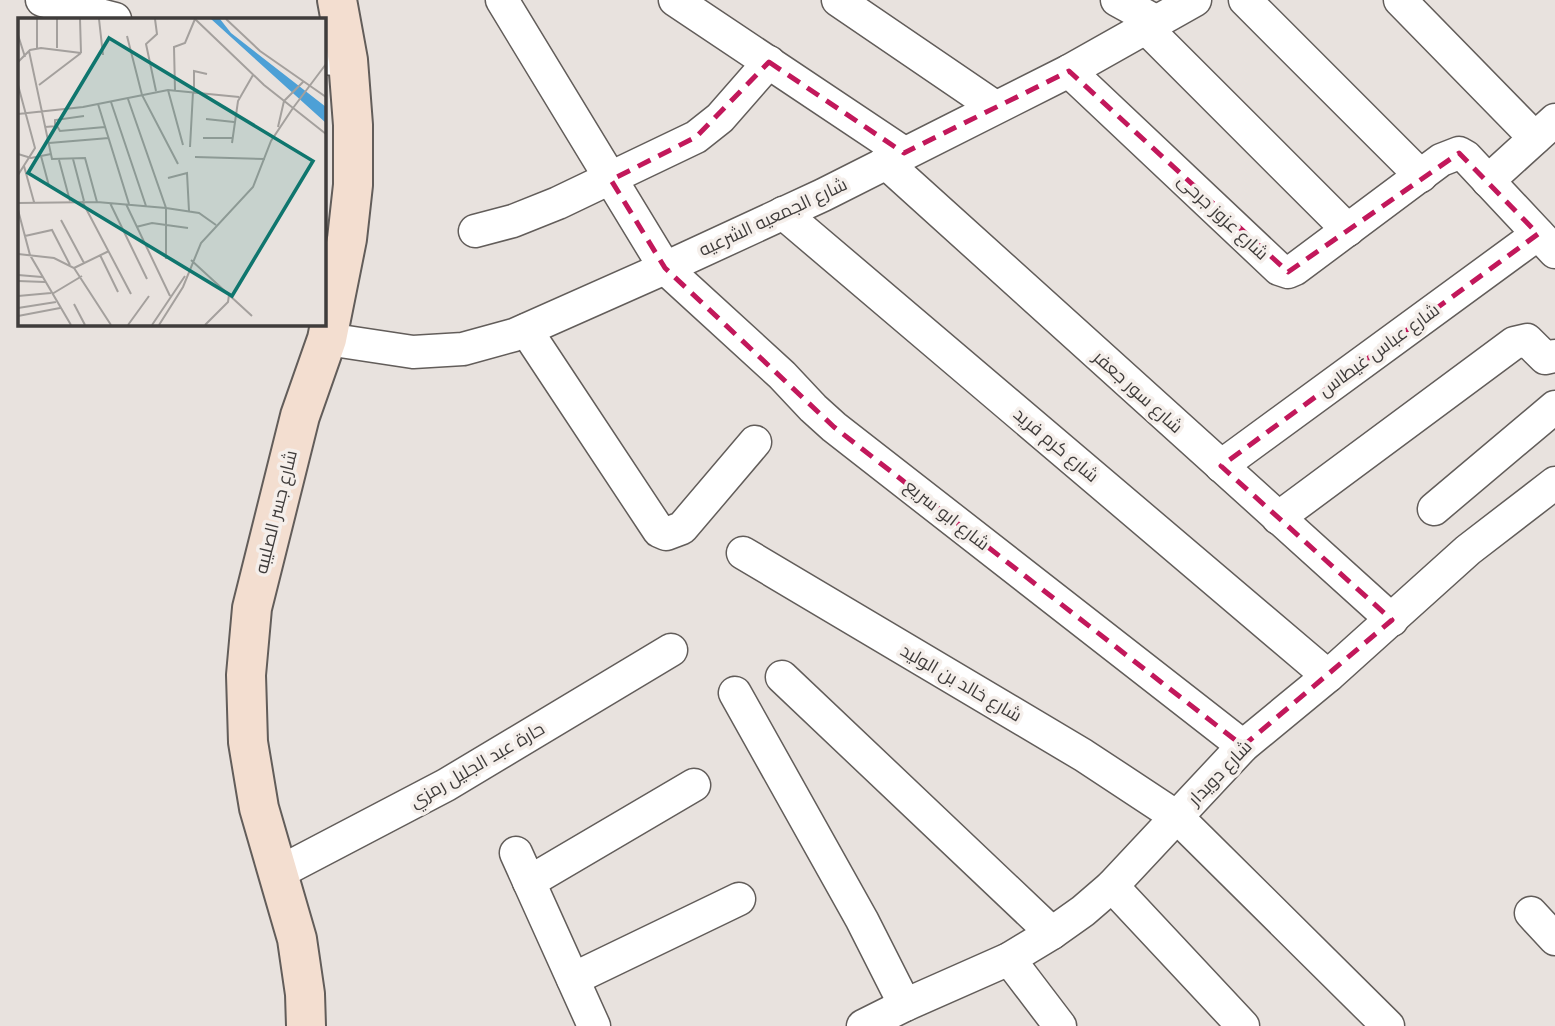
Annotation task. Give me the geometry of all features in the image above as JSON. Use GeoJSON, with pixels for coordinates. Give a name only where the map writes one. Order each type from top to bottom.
{"type":"FeatureCollection","features":[{"type":"Feature","properties":{"kind":"street"},"geometry":{"type":"LineString","coordinates":[[42,0],[112,18]]}},
{"type":"Feature","properties":{"kind":"street","name":"شارع جسر الصليبه"},"geometry":{"type":"LineString","coordinates":[[306,1026],[305,994],[297,939],[259,808],[248,742],[246,675],[252,608],[291,449],[327,339],[347,239],[353,185],[353,125],[336,59],[337,0]]}},
{"type":"Feature","properties":{"kind":"street","name":"شارع ابو سريع"},"geometry":{"type":"LineString","coordinates":[[502,0],[665,268],[782,375],[834,427],[1243,746]]}},
{"type":"Feature","properties":{"kind":"street","name":"شارع سور جعفر"},"geometry":{"type":"LineString","coordinates":[[675,0],[768,62],[894,158],[1221,466],[1392,620]]}},
{"type":"Feature","properties":{"kind":"street"},"geometry":{"type":"LineString","coordinates":[[838,0],[995,107]]}},
{"type":"Feature","properties":{"kind":"street"},"geometry":{"type":"LineString","coordinates":[[1117,0],[1151,25],[1348,230]]}},
{"type":"Feature","properties":{"kind":"street","name":"شارع الجمعيه الشرعيه"},"geometry":{"type":"LineString","coordinates":[[327,339],[413,352],[463,349],[526,330],[783,213],[1069,71],[1195,0]]}},
{"type":"Feature","properties":{"kind":"street"},"geometry":{"type":"LineString","coordinates":[[1245,0],[1421,176]]}},
{"type":"Feature","properties":{"kind":"street"},"geometry":{"type":"LineString","coordinates":[[1399,0],[1545,129],[1488,181],[1547,243]]}},
{"type":"Feature","properties":{"kind":"street"},"geometry":{"type":"LineString","coordinates":[[475,231],[513,221],[611,180],[696,137],[710,127],[768,62]]}},
{"type":"Feature","properties":{"kind":"street","name":"شارع عزوز جرحى"},"geometry":{"type":"LineString","coordinates":[[1069,71],[1279,269],[1288,272],[1450,155],[1459,153],[1488,181]]}},
{"type":"Feature","properties":{"kind":"street","name":"شارع كرم فريد"},"geometry":{"type":"LineString","coordinates":[[783,213],[1328,676]]}},
{"type":"Feature","properties":{"kind":"street","name":"شارع عباس غيطاس"},"geometry":{"type":"LineString","coordinates":[[1221,466],[1547,243]]}},
{"type":"Feature","properties":{"kind":"street"},"geometry":{"type":"LineString","coordinates":[[526,330],[659,531],[666,534],[682,528],[755,442]]}},
{"type":"Feature","properties":{"kind":"street"},"geometry":{"type":"LineString","coordinates":[[1279,518],[1514,343],[1527,340],[1545,359],[1555,356]]}},
{"type":"Feature","properties":{"kind":"street"},"geometry":{"type":"LineString","coordinates":[[1434,509],[1555,407]]}},
{"type":"Feature","properties":{"kind":"street","name":"شارع دويدار"},"geometry":{"type":"LineString","coordinates":[[863,1026],[904,1013],[1009,959],[1083,911],[1112,886],[1243,746],[1328,676],[1468,550],[1555,482]]}},
{"type":"Feature","properties":{"kind":"street","name":"شارع خالد بن الوليد"},"geometry":{"type":"LineString","coordinates":[[743,553],[1083,755],[1177,817],[1388,1026]]}},
{"type":"Feature","properties":{"kind":"street","name":"حارة عبد الجليل رمزي"},"geometry":{"type":"LineString","coordinates":[[278,873],[446,785],[671,650]]}},
{"type":"Feature","properties":{"kind":"street"},"geometry":{"type":"LineString","coordinates":[[782,677],[1052,933]]}},
{"type":"Feature","properties":{"kind":"street"},"geometry":{"type":"LineString","coordinates":[[736,692],[862,920],[904,1013]]}},
{"type":"Feature","properties":{"kind":"street"},"geometry":{"type":"LineString","coordinates":[[529,882],[694,785]]}},
{"type":"Feature","properties":{"kind":"street"},"geometry":{"type":"LineString","coordinates":[[516,853],[594,1026]]}},
{"type":"Feature","properties":{"kind":"street"},"geometry":{"type":"LineString","coordinates":[[1112,886],[1242,1026]]}},
{"type":"Feature","properties":{"kind":"street"},"geometry":{"type":"LineString","coordinates":[[573,979],[739,898]]}},
{"type":"Feature","properties":{"kind":"street"},"geometry":{"type":"LineString","coordinates":[[1531,914],[1555,939]]}},
{"type":"Feature","properties":{"kind":"street"},"geometry":{"type":"LineString","coordinates":[[1009,959],[1060,1026]]}},
{"type":"Feature","properties":{"kind":"highlighted area"},"geometry":{"type":"Polygon","coordinates":[[[769,62],[904,153],[1069,71],[1288,272],[1459,153],[1538,234],[1221,466],[1392,620],[1243,746],[834,427],[665,268],[611,180],[696,137],[769,62]]]}}]}
